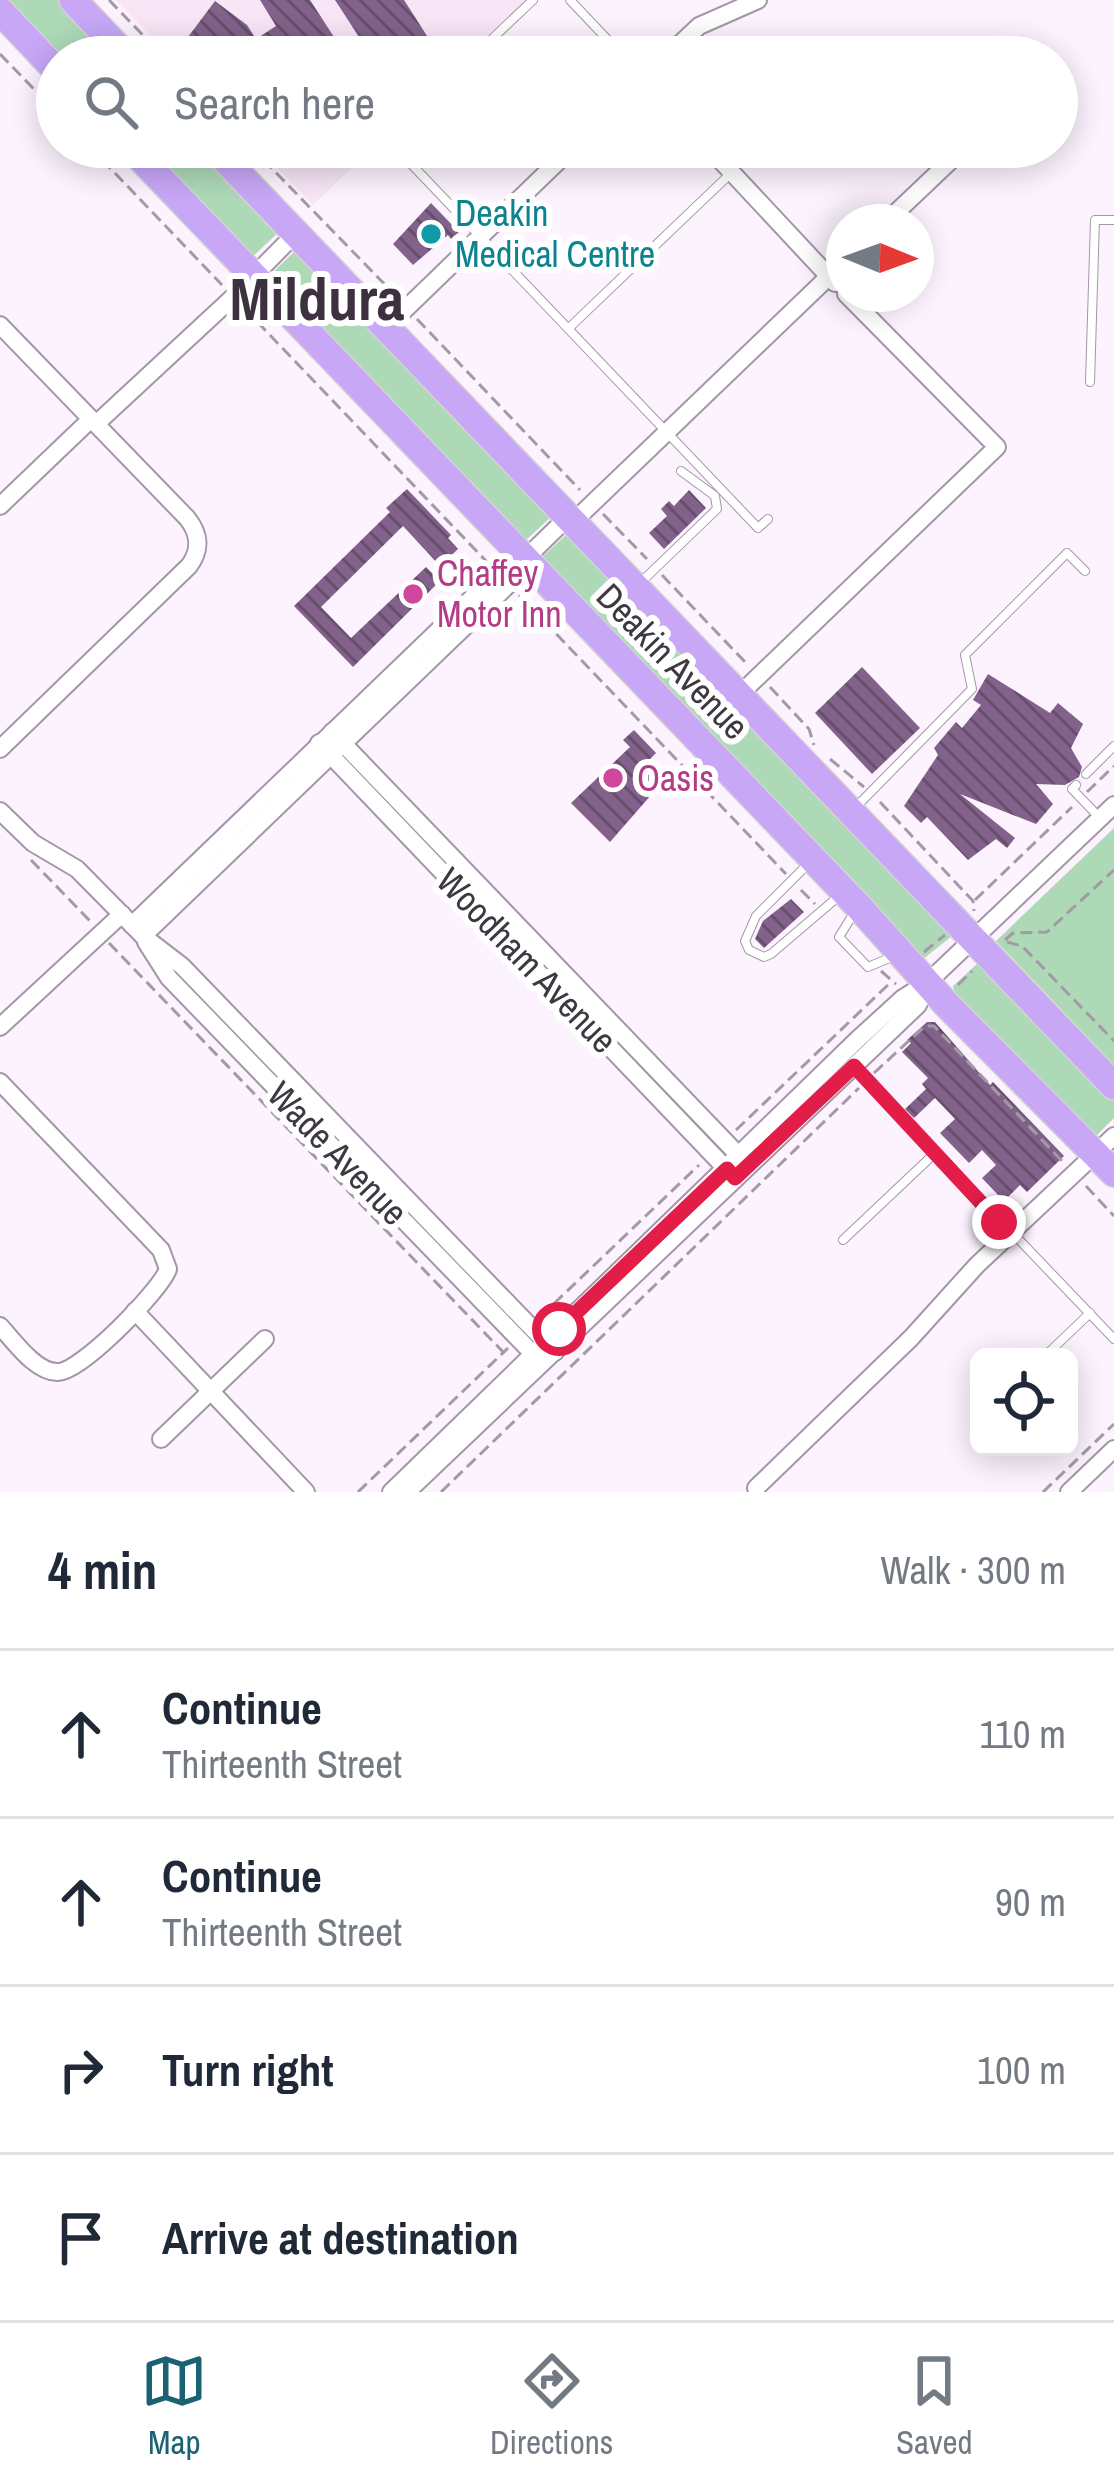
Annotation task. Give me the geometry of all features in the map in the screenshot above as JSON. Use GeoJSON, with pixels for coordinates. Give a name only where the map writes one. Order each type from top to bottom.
{"type":"FeatureCollection","features":[{"type":"Feature","properties":{"kind":"highway"},"geometry":{"type":"LineString","coordinates":[[73,0],[107,36]]}},
{"type":"Feature","properties":{"kind":"highway"},"geometry":{"type":"LineString","coordinates":[[0,10],[36,48]]}},
{"type":"Feature","properties":{"kind":"highway","name":"Deakin Avenue"},"geometry":{"type":"LineString","coordinates":[[150,168],[851,898],[911,980],[1108,1154]]}},
{"type":"Feature","properties":{"kind":"highway","name":"Deakin Avenue"},"geometry":{"type":"LineString","coordinates":[[234,168],[296,233],[397,317],[578,514],[646,578],[861,802],[979,929],[1114,1086]]}},
{"type":"Feature","properties":{"kind":"street"},"geometry":{"type":"LineString","coordinates":[[688,36],[699,26],[758,0]]}},
{"type":"Feature","properties":{"kind":"street"},"geometry":{"type":"LineString","coordinates":[[397,317],[551,168]]}},
{"type":"Feature","properties":{"kind":"street"},"geometry":{"type":"LineString","coordinates":[[728,168],[826,273]]}},
{"type":"Feature","properties":{"kind":"street"},"geometry":{"type":"LineString","coordinates":[[905,204],[943,168]]}},
{"type":"Feature","properties":{"kind":"street"},"geometry":{"type":"LineString","coordinates":[[0,506],[296,233]]}},
{"type":"Feature","properties":{"kind":"street"},"geometry":{"type":"LineString","coordinates":[[0,1027],[101,933],[132,925],[332,744],[826,279]]}},
{"type":"Feature","properties":{"kind":"street"},"geometry":{"type":"LineString","coordinates":[[749,685],[998,447],[864,312]]}},
{"type":"Feature","properties":{"kind":"street"},"geometry":{"type":"LineString","coordinates":[[0,325],[192,525],[198,547],[190,566],[0,749]]}},
{"type":"Feature","properties":{"kind":"street","name":"Woodham Avenue"},"geometry":{"type":"LineString","coordinates":[[332,744],[738,1167]]}},
{"type":"Feature","properties":{"kind":"street","name":"Wade Avenue"},"geometry":{"type":"LineString","coordinates":[[0,811],[33,843],[76,869],[182,966],[544,1353]]}},
{"type":"Feature","properties":{"kind":"street"},"geometry":{"type":"LineString","coordinates":[[407,1492],[738,1167],[918,1005],[911,980],[979,929],[1107,812]]}},
{"type":"Feature","properties":{"kind":"street"},"geometry":{"type":"LineString","coordinates":[[0,1082],[166,1256],[165,1278],[76,1366],[62,1372],[36,1363],[0,1326]]}},
{"type":"Feature","properties":{"kind":"street"},"geometry":{"type":"LineString","coordinates":[[756,1488],[911,1338],[1071,1170],[1108,1154]]}},
{"type":"Feature","properties":{"kind":"street"},"geometry":{"type":"LineString","coordinates":[[135,1311],[306,1492]]}},
{"type":"Feature","properties":{"kind":"street"},"geometry":{"type":"LineString","coordinates":[[160,1439],[265,1339]]}},
{"type":"Feature","properties":{"kind":"street"},"geometry":{"type":"LineString","coordinates":[[391,1492],[519,1368],[544,1353]]}},
{"type":"Feature","properties":{"kind":"street"},"geometry":{"type":"LineString","coordinates":[[1069,1492],[1114,1449]]}},
{"type":"Feature","properties":{"kind":"lane"},"geometry":{"type":"LineString","coordinates":[[495,36],[533,0]]}},
{"type":"Feature","properties":{"kind":"lane"},"geometry":{"type":"LineString","coordinates":[[570,0],[604,36]]}},
{"type":"Feature","properties":{"kind":"lane"},"geometry":{"type":"LineString","coordinates":[[416,168],[758,528],[767,519]]}},
{"type":"Feature","properties":{"kind":"lane"},"geometry":{"type":"LineString","coordinates":[[570,327],[732,172]]}},
{"type":"Feature","properties":{"kind":"lane"},"geometry":{"type":"LineString","coordinates":[[1090,382],[1095,220],[1114,220]]}},
{"type":"Feature","properties":{"kind":"lane"},"geometry":{"type":"LineString","coordinates":[[646,578],[717,508],[715,496],[681,471]]}},
{"type":"Feature","properties":{"kind":"lane"},"geometry":{"type":"LineString","coordinates":[[861,802],[972,689],[964,655],[1067,553],[1084,571]]}},
{"type":"Feature","properties":{"kind":"lane"},"geometry":{"type":"LineString","coordinates":[[1086,775],[1114,746]]}},
{"type":"Feature","properties":{"kind":"lane"},"geometry":{"type":"LineString","coordinates":[[1076,785],[1072,789],[1081,798],[1107,812]]}},
{"type":"Feature","properties":{"kind":"lane"},"geometry":{"type":"LineString","coordinates":[[812,859],[756,916],[745,941],[749,950],[764,957],[771,954],[822,911],[851,898]]}},
{"type":"Feature","properties":{"kind":"lane"},"geometry":{"type":"LineString","coordinates":[[851,898],[839,937],[868,967],[874,965],[911,980]]}},
{"type":"Feature","properties":{"kind":"lane"},"geometry":{"type":"LineString","coordinates":[[854,1067],[1114,1339]]}},
{"type":"Feature","properties":{"kind":"lane"},"geometry":{"type":"LineString","coordinates":[[843,1240],[934,1154]]}},
{"type":"Feature","properties":{"kind":"lane"},"geometry":{"type":"LineString","coordinates":[[1053,1348],[1090,1313]]}},
{"type":"Feature","properties":{"kind":"path"},"geometry":{"type":"LineString","coordinates":[[109,0],[144,36]]}},
{"type":"Feature","properties":{"kind":"path"},"geometry":{"type":"LineString","coordinates":[[0,54],[36,91]]}},
{"type":"Feature","properties":{"kind":"path"},"geometry":{"type":"LineString","coordinates":[[110,168],[822,911]]}},
{"type":"Feature","properties":{"kind":"path"},"geometry":{"type":"LineString","coordinates":[[269,168],[397,317],[578,514],[749,685],[809,729],[815,748],[979,929],[1022,946],[1114,1042]]}},
{"type":"Feature","properties":{"kind":"path"},"geometry":{"type":"LineString","coordinates":[[358,1492],[718,1147],[911,980],[979,929],[1081,798],[1114,766]]}},
{"type":"Feature","properties":{"kind":"path"},"geometry":{"type":"LineString","coordinates":[[22,851],[519,1368]]}},
{"type":"Feature","properties":{"kind":"path"},"geometry":{"type":"LineString","coordinates":[[911,980],[979,929],[1040,933],[1052,928],[1114,869]]}},
{"type":"Feature","properties":{"kind":"path"},"geometry":{"type":"LineString","coordinates":[[874,965],[911,980]]}},
{"type":"Feature","properties":{"kind":"path"},"geometry":{"type":"LineString","coordinates":[[441,1492],[854,1067],[925,1026],[934,1026],[1114,1216]]}},
{"type":"Feature","properties":{"kind":"path"},"geometry":{"type":"LineString","coordinates":[[1043,1492],[1114,1424]]}},
{"type":"Feature","properties":{"kind":"shaded area"},"geometry":{"type":"Polygon","coordinates":[[[116,0],[526,0],[489,36],[151,36],[116,0]]]}},
{"type":"Feature","properties":{"kind":"shaded area"},"geometry":{"type":"Polygon","coordinates":[[[277,168],[351,168],[313,205],[277,168]]]}},
{"type":"Feature","properties":{"kind":"green space"},"geometry":{"type":"Polygon","coordinates":[[[9,0],[62,0],[96,36],[36,36],[5,4],[9,0]]]}},
{"type":"Feature","properties":{"kind":"green space"},"geometry":{"type":"Polygon","coordinates":[[[162,168],[222,168],[279,232],[252,257],[162,168]]]}},
{"type":"Feature","properties":{"kind":"green space"},"geometry":{"type":"Polygon","coordinates":[[[295,251],[552,516],[525,541],[270,275],[295,251]]]}},
{"type":"Feature","properties":{"kind":"green space"},"geometry":{"type":"Polygon","coordinates":[[[568,533],[952,936],[922,960],[541,558],[568,533]]]}},
{"type":"Feature","properties":{"kind":"green space"},"geometry":{"type":"Polygon","coordinates":[[[1114,828],[1114,1065],[996,941],[1114,828]]]}},
{"type":"Feature","properties":{"kind":"green space"},"geometry":{"type":"Polygon","coordinates":[[[978,963],[1114,1097],[1114,1118],[1095,1137],[954,995],[953,986],[978,963]]]}},
{"type":"Feature","properties":{"kind":"building"},"geometry":{"type":"Polygon","coordinates":[[[260,0],[310,0],[333,36],[261,36],[276,26],[260,0]]]}},
{"type":"Feature","properties":{"kind":"building"},"geometry":{"type":"Polygon","coordinates":[[[335,0],[404,0],[427,36],[358,36],[335,0]]]}},
{"type":"Feature","properties":{"kind":"building"},"geometry":{"type":"Polygon","coordinates":[[[215,1],[254,36],[189,36],[215,1]]]}},
{"type":"Feature","properties":{"kind":"building","name":"Deakin Medical Centre"},"geometry":{"type":"Polygon","coordinates":[[[431,203],[459,232],[451,239],[448,235],[413,265],[393,244],[431,203]]]}},
{"type":"Feature","properties":{"kind":"building","name":"Chaffey Motor Inn"},"geometry":{"type":"Polygon","coordinates":[[[407,489],[451,535],[448,538],[458,549],[440,566],[403,526],[321,607],[351,638],[426,567],[440,581],[353,667],[294,606],[390,512],[386,508],[407,489]]]}},
{"type":"Feature","properties":{"kind":"building"},"geometry":{"type":"Polygon","coordinates":[[[689,490],[706,508],[664,549],[649,533],[667,516],[661,509],[669,501],[674,506],[689,490]]]}},
{"type":"Feature","properties":{"kind":"building"},"geometry":{"type":"Polygon","coordinates":[[[862,667],[920,728],[872,774],[815,713],[862,667]]]}},
{"type":"Feature","properties":{"kind":"building"},"geometry":{"type":"Polygon","coordinates":[[[988,674],[1050,713],[1058,703],[1083,724],[1071,748],[1082,767],[1079,777],[1065,785],[1036,784],[1053,804],[1036,824],[960,794],[1015,838],[1007,848],[996,839],[968,860],[927,817],[921,823],[904,806],[938,755],[934,748],[956,722],[962,728],[981,705],[973,700],[988,674]]]}},
{"type":"Feature","properties":{"kind":"building"},"geometry":{"type":"Polygon","coordinates":[[[634,730],[656,753],[649,760],[666,778],[610,842],[571,803],[630,747],[623,740],[634,730]]]}},
{"type":"Feature","properties":{"kind":"building"},"geometry":{"type":"Polygon","coordinates":[[[791,899],[804,912],[764,948],[755,939],[763,921],[791,899]]]}},
{"type":"Feature","properties":{"kind":"building"},"geometry":{"type":"Polygon","coordinates":[[[927,1022],[935,1022],[990,1085],[993,1082],[1064,1156],[1027,1192],[1020,1185],[1004,1201],[982,1178],[996,1165],[982,1150],[969,1163],[940,1133],[955,1119],[935,1098],[914,1118],[905,1109],[926,1089],[922,1084],[928,1078],[902,1052],[911,1043],[907,1040],[927,1022]]]}},
{"type":"Feature","properties":{"kind":"place","name":"Deakin Medical Centre"},"geometry":{"type":"Point","coordinates":[431,234]}},
{"type":"Feature","properties":{"kind":"place","name":"Chaffey Motor Inn"},"geometry":{"type":"Point","coordinates":[413,594]}},
{"type":"Feature","properties":{"kind":"place","name":"Oasis"},"geometry":{"type":"Point","coordinates":[613,778]}},
{"type":"Feature","properties":{"kind":"district","name":"Mildura"},"geometry":{"type":"Point","coordinates":[317,298]}},
{"type":"Feature","properties":{"kind":"route"},"geometry":{"type":"LineString","coordinates":[[559,1329],[727,1169],[735,1178],[854,1066],[999,1222]]}}]}
